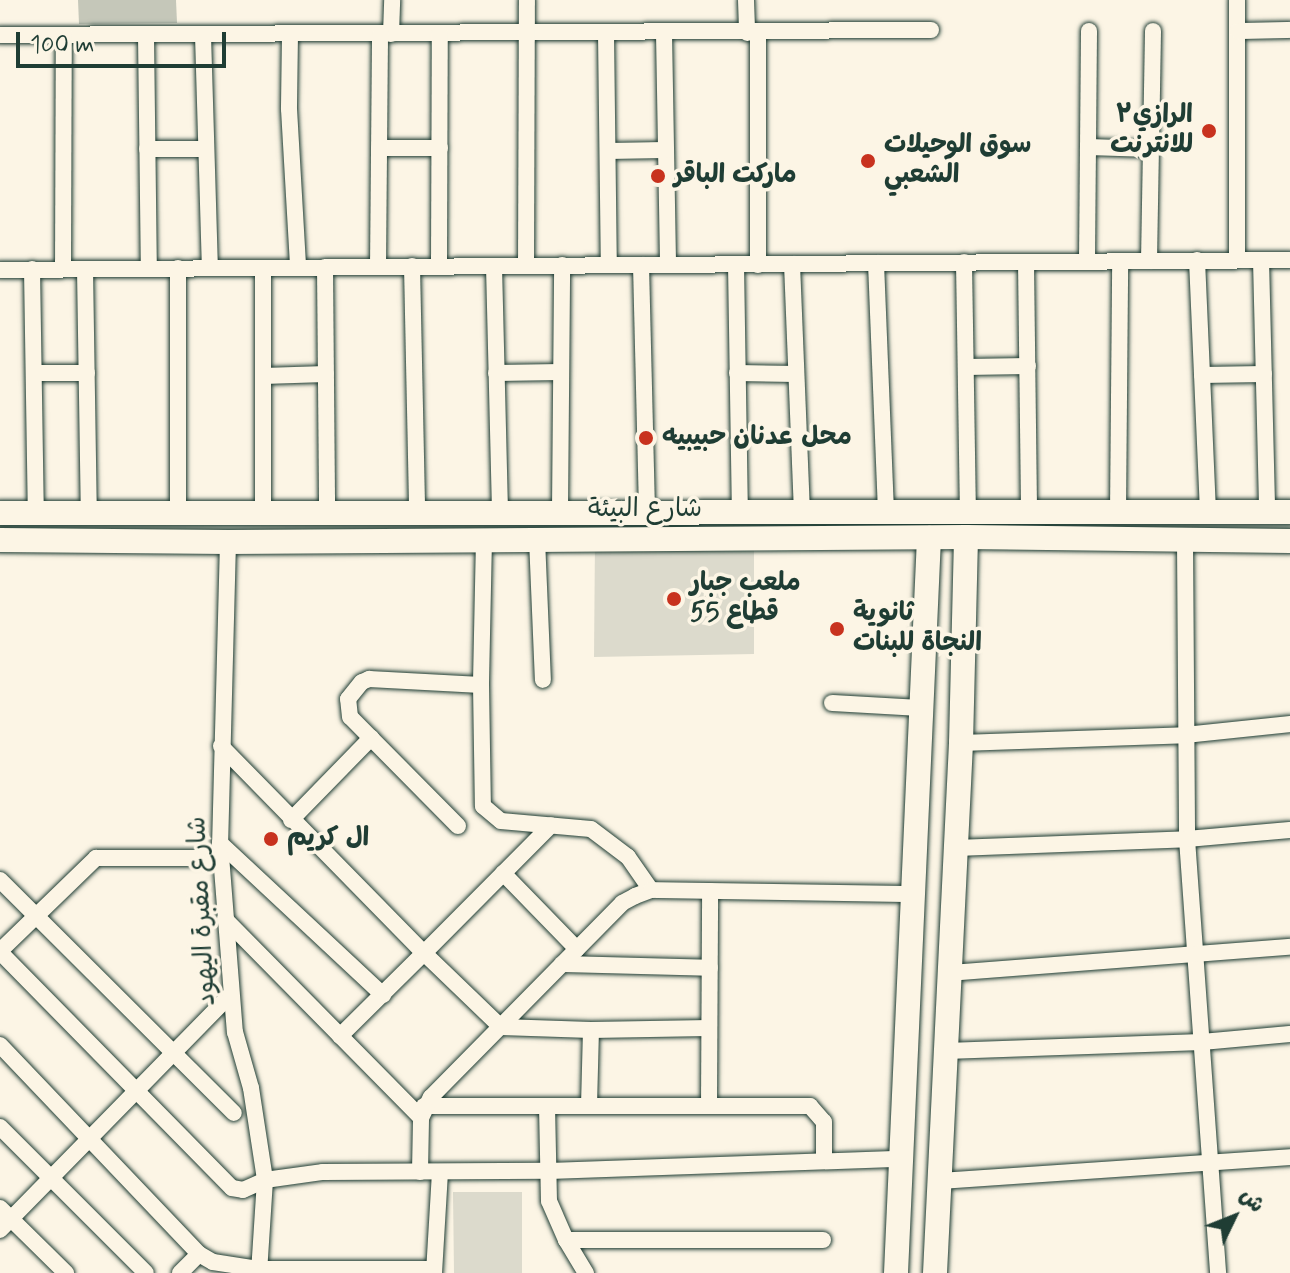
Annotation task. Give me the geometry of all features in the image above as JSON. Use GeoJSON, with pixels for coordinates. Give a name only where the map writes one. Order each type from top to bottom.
{"type":"FeatureCollection","features":[{"type":"Feature","properties":{"kind":"street"},"geometry":{"type":"LineString","coordinates":[[378,267],[379,148],[386,34],[392,0]]}},
{"type":"Feature","properties":{"kind":"street"},"geometry":{"type":"LineString","coordinates":[[526,266],[527,0]]}},
{"type":"Feature","properties":{"kind":"street"},"geometry":{"type":"LineString","coordinates":[[746,0],[752,33],[758,265]]}},
{"type":"Feature","properties":{"kind":"street"},"geometry":{"type":"LineString","coordinates":[[1237,0],[1237,260]]}},
{"type":"Feature","properties":{"kind":"street"},"geometry":{"type":"LineString","coordinates":[[0,35],[931,30]]}},
{"type":"Feature","properties":{"kind":"street"},"geometry":{"type":"LineString","coordinates":[[1238,31],[1290,30]]}},
{"type":"Feature","properties":{"kind":"street"},"geometry":{"type":"LineString","coordinates":[[1087,261],[1089,31]]}},
{"type":"Feature","properties":{"kind":"street"},"geometry":{"type":"LineString","coordinates":[[1149,261],[1153,31]]}},
{"type":"Feature","properties":{"kind":"street"},"geometry":{"type":"LineString","coordinates":[[606,33],[609,265]]}},
{"type":"Feature","properties":{"kind":"street"},"geometry":{"type":"LineString","coordinates":[[664,33],[668,265]]}},
{"type":"Feature","properties":{"kind":"street"},"geometry":{"type":"LineString","coordinates":[[290,34],[289,109],[298,267]]}},
{"type":"Feature","properties":{"kind":"street"},"geometry":{"type":"LineString","coordinates":[[439,266],[440,34]]}},
{"type":"Feature","properties":{"kind":"street"},"geometry":{"type":"LineString","coordinates":[[63,269],[64,35]]}},
{"type":"Feature","properties":{"kind":"street"},"geometry":{"type":"LineString","coordinates":[[146,35],[149,269]]}},
{"type":"Feature","properties":{"kind":"street"},"geometry":{"type":"LineString","coordinates":[[203,35],[210,268]]}},
{"type":"Feature","properties":{"kind":"street"},"geometry":{"type":"LineString","coordinates":[[1088,147],[1151,149]]}},
{"type":"Feature","properties":{"kind":"street"},"geometry":{"type":"LineString","coordinates":[[379,148],[440,148]]}},
{"type":"Feature","properties":{"kind":"street"},"geometry":{"type":"LineString","coordinates":[[147,149],[206,149]]}},
{"type":"Feature","properties":{"kind":"street"},"geometry":{"type":"LineString","coordinates":[[608,151],[666,150]]}},
{"type":"Feature","properties":{"kind":"street"},"geometry":{"type":"LineString","coordinates":[[1197,260],[1208,512]]}},
{"type":"Feature","properties":{"kind":"street"},"geometry":{"type":"LineString","coordinates":[[1261,260],[1264,374],[1278,512]]}},
{"type":"Feature","properties":{"kind":"street"},"geometry":{"type":"LineString","coordinates":[[0,270],[1290,260]]}},
{"type":"Feature","properties":{"kind":"street"},"geometry":{"type":"LineString","coordinates":[[1118,512],[1120,261]]}},
{"type":"Feature","properties":{"kind":"street"},"geometry":{"type":"LineString","coordinates":[[964,262],[968,512]]}},
{"type":"Feature","properties":{"kind":"street"},"geometry":{"type":"LineString","coordinates":[[1026,262],[1029,512]]}},
{"type":"Feature","properties":{"kind":"street"},"geometry":{"type":"LineString","coordinates":[[876,263],[886,512]]}},
{"type":"Feature","properties":{"kind":"street"},"geometry":{"type":"LineString","coordinates":[[736,264],[740,512]]}},
{"type":"Feature","properties":{"kind":"street"},"geometry":{"type":"LineString","coordinates":[[792,264],[802,512]]}},
{"type":"Feature","properties":{"kind":"street"},"geometry":{"type":"LineString","coordinates":[[560,511],[562,265]]}},
{"type":"Feature","properties":{"kind":"street"},"geometry":{"type":"LineString","coordinates":[[641,265],[647,511]]}},
{"type":"Feature","properties":{"kind":"street"},"geometry":{"type":"LineString","coordinates":[[396,539],[406,512],[412,266]]}},
{"type":"Feature","properties":{"kind":"street"},"geometry":{"type":"LineString","coordinates":[[494,266],[500,511]]}},
{"type":"Feature","properties":{"kind":"street"},"geometry":{"type":"LineString","coordinates":[[325,267],[327,512]]}},
{"type":"Feature","properties":{"kind":"street"},"geometry":{"type":"LineString","coordinates":[[178,268],[178,512]]}},
{"type":"Feature","properties":{"kind":"street"},"geometry":{"type":"LineString","coordinates":[[263,268],[263,512]]}},
{"type":"Feature","properties":{"kind":"street"},"geometry":{"type":"LineString","coordinates":[[32,269],[36,513]]}},
{"type":"Feature","properties":{"kind":"street"},"geometry":{"type":"LineString","coordinates":[[85,269],[89,512]]}},
{"type":"Feature","properties":{"kind":"street"},"geometry":{"type":"LineString","coordinates":[[966,367],[1028,366]]}},
{"type":"Feature","properties":{"kind":"street"},"geometry":{"type":"LineString","coordinates":[[496,373],[561,372]]}},
{"type":"Feature","properties":{"kind":"street"},"geometry":{"type":"LineString","coordinates":[[34,373],[87,373]]}},
{"type":"Feature","properties":{"kind":"street"},"geometry":{"type":"LineString","coordinates":[[737,373],[796,374]]}},
{"type":"Feature","properties":{"kind":"street"},"geometry":{"type":"LineString","coordinates":[[263,376],[326,374]]}},
{"type":"Feature","properties":{"kind":"street"},"geometry":{"type":"LineString","coordinates":[[1202,375],[1264,374]]}},
{"type":"Feature","properties":{"kind":"street","name":"شارع البيئة"},"geometry":{"type":"LineString","coordinates":[[0,513],[1278,512]]}},
{"type":"Feature","properties":{"kind":"street"},"geometry":{"type":"LineString","coordinates":[[935,1273],[961,743],[966,537]]}},
{"type":"Feature","properties":{"kind":"street","name":"شارع البيئة"},"geometry":{"type":"LineString","coordinates":[[0,540],[228,542],[966,537],[1290,541]]}},
{"type":"Feature","properties":{"kind":"street"},"geometry":{"type":"LineString","coordinates":[[896,1273],[929,538]]}},
{"type":"Feature","properties":{"kind":"street"},"geometry":{"type":"LineString","coordinates":[[484,539],[481,685],[483,806],[501,821],[591,829],[628,857],[651,890]]}},
{"type":"Feature","properties":{"kind":"street"},"geometry":{"type":"LineString","coordinates":[[537,539],[543,680]]}},
{"type":"Feature","properties":{"kind":"street"},"geometry":{"type":"LineString","coordinates":[[1185,541],[1187,839],[1218,1273]]}},
{"type":"Feature","properties":{"kind":"street","name":"شارع مقبرة اليهود"},"geometry":{"type":"LineString","coordinates":[[228,542],[220,850],[235,1032],[251,1088],[265,1180],[259,1271]]}},
{"type":"Feature","properties":{"kind":"street"},"geometry":{"type":"LineString","coordinates":[[458,826],[350,717],[348,699],[362,682],[481,685]]}},
{"type":"Feature","properties":{"kind":"street"},"geometry":{"type":"LineString","coordinates":[[832,703],[921,708]]}},
{"type":"Feature","properties":{"kind":"street"},"geometry":{"type":"LineString","coordinates":[[961,743],[1185,735],[1290,724]]}},
{"type":"Feature","properties":{"kind":"street"},"geometry":{"type":"LineString","coordinates":[[291,820],[371,738]]}},
{"type":"Feature","properties":{"kind":"street"},"geometry":{"type":"LineString","coordinates":[[221,746],[291,820],[501,1027],[591,1030],[709,1028]]}},
{"type":"Feature","properties":{"kind":"street"},"geometry":{"type":"LineString","coordinates":[[340,1036],[551,825]]}},
{"type":"Feature","properties":{"kind":"street"},"geometry":{"type":"LineString","coordinates":[[956,848],[1187,839],[1290,830]]}},
{"type":"Feature","properties":{"kind":"street"},"geometry":{"type":"LineString","coordinates":[[383,995],[220,850],[96,858],[0,952],[138,1091],[224,1184],[243,1190],[265,1180],[323,1172],[549,1171],[901,1159]]}},
{"type":"Feature","properties":{"kind":"street"},"geometry":{"type":"LineString","coordinates":[[503,873],[577,949]]}},
{"type":"Feature","properties":{"kind":"street"},"geometry":{"type":"LineString","coordinates":[[0,880],[234,1113]]}},
{"type":"Feature","properties":{"kind":"street"},"geometry":{"type":"LineString","coordinates":[[420,1172],[422,1112],[622,903],[651,890],[913,894]]}},
{"type":"Feature","properties":{"kind":"street"},"geometry":{"type":"LineString","coordinates":[[709,1106],[710,891]]}},
{"type":"Feature","properties":{"kind":"street"},"geometry":{"type":"LineString","coordinates":[[225,919],[340,1036],[422,1112],[547,1106],[810,1106],[824,1122],[824,1161]]}},
{"type":"Feature","properties":{"kind":"street"},"geometry":{"type":"LineString","coordinates":[[949,973],[1290,947]]}},
{"type":"Feature","properties":{"kind":"street"},"geometry":{"type":"LineString","coordinates":[[562,964],[710,968]]}},
{"type":"Feature","properties":{"kind":"street"},"geometry":{"type":"LineString","coordinates":[[66,1273],[4,1219],[51,1179],[231,994]]}},
{"type":"Feature","properties":{"kind":"street"},"geometry":{"type":"LineString","coordinates":[[589,1106],[591,1030]]}},
{"type":"Feature","properties":{"kind":"street"},"geometry":{"type":"LineString","coordinates":[[946,1051],[1202,1042],[1290,1034]]}},
{"type":"Feature","properties":{"kind":"street"},"geometry":{"type":"LineString","coordinates":[[0,1045],[92,1138],[199,1254],[213,1262],[259,1271],[434,1271],[440,1172]]}},
{"type":"Feature","properties":{"kind":"street"},"geometry":{"type":"LineString","coordinates":[[547,1106],[549,1201],[566,1240],[586,1273]]}},
{"type":"Feature","properties":{"kind":"street"},"geometry":{"type":"LineString","coordinates":[[0,1127],[146,1273]]}},
{"type":"Feature","properties":{"kind":"street"},"geometry":{"type":"LineString","coordinates":[[940,1181],[1290,1157]]}},
{"type":"Feature","properties":{"kind":"street"},"geometry":{"type":"LineString","coordinates":[[566,1240],[823,1240]]}},
{"type":"Feature","properties":{"kind":"street"},"geometry":{"type":"LineString","coordinates":[[180,1273],[199,1254]]}},
{"type":"Feature","properties":{"kind":"shaded area"},"geometry":{"type":"Polygon","coordinates":[[[754,538],[754,654],[594,657],[595,539],[754,538]]]}},
{"type":"Feature","properties":{"kind":"shaded area"},"geometry":{"type":"Polygon","coordinates":[[[453,1192],[522,1192],[522,1273],[454,1273],[453,1192]]]}},
{"type":"Feature","properties":{"kind":"building"},"geometry":{"type":"Polygon","coordinates":[[[78,0],[176,0],[177,23],[79,24],[78,0]]]}},
{"type":"Feature","properties":{"kind":"place","name":"الرازي٣ للانترنت"},"geometry":{"type":"Point","coordinates":[1209,131]}},
{"type":"Feature","properties":{"kind":"place","name":"سوق الوحيلات الشعبي"},"geometry":{"type":"Point","coordinates":[868,161]}},
{"type":"Feature","properties":{"kind":"place","name":"ماركت الباقر"},"geometry":{"type":"Point","coordinates":[658,176]}},
{"type":"Feature","properties":{"kind":"place","name":"محل عدنان حبيبيه"},"geometry":{"type":"Point","coordinates":[646,438]}},
{"type":"Feature","properties":{"kind":"place","name":"ملعب جبار قطاع 55"},"geometry":{"type":"Point","coordinates":[674,599]}},
{"type":"Feature","properties":{"kind":"place","name":"ثانوية النجاة للبنات"},"geometry":{"type":"Point","coordinates":[837,629]}},
{"type":"Feature","properties":{"kind":"place","name":"ال كريم"},"geometry":{"type":"Point","coordinates":[271,839]}}]}
